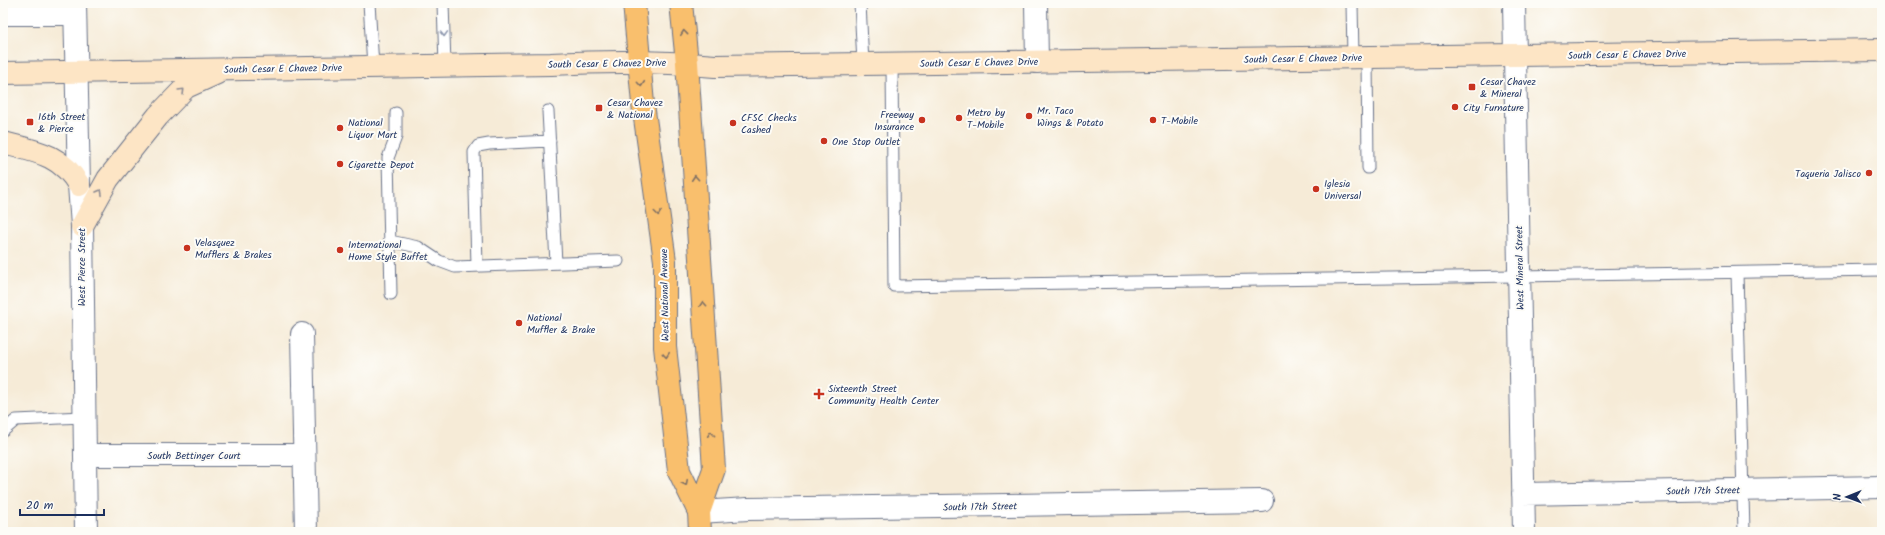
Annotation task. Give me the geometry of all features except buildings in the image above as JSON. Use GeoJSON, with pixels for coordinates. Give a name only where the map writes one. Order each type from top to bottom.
{"type":"FeatureCollection","features":[{"type":"Feature","properties":{"kind":"main road","name":"West National Avenue"},"geometry":{"type":"LineString","coordinates":[[634,3],[643,104],[665,260],[665,346],[679,471],[699,522]]}},
{"type":"Feature","properties":{"kind":"main road"},"geometry":{"type":"LineString","coordinates":[[681,3],[687,63],[714,469],[699,522]]}},
{"type":"Feature","properties":{"kind":"main road","name":"South Cesar E Chavez Drive"},"geometry":{"type":"LineString","coordinates":[[3,73],[640,61],[715,66],[1882,50]]}},
{"type":"Feature","properties":{"kind":"main road"},"geometry":{"type":"LineString","coordinates":[[82,226],[108,179],[158,116],[186,87],[224,69]]}},
{"type":"Feature","properties":{"kind":"main road"},"geometry":{"type":"LineString","coordinates":[[3,143],[37,151],[56,159],[72,174],[79,185]]}},
{"type":"Feature","properties":{"kind":"main road"},"geometry":{"type":"LineString","coordinates":[[665,260],[700,259]]}},
{"type":"Feature","properties":{"kind":"street"},"geometry":{"type":"LineString","coordinates":[[1036,3],[1037,62]]}},
{"type":"Feature","properties":{"kind":"street","name":"West Mineral Street"},"geometry":{"type":"LineString","coordinates":[[1514,3],[1524,532]]}},
{"type":"Feature","properties":{"kind":"street"},"geometry":{"type":"LineString","coordinates":[[3,14],[75,9]]}},
{"type":"Feature","properties":{"kind":"street","name":"West Pierce Street"},"geometry":{"type":"LineString","coordinates":[[75,9],[79,185],[82,226],[86,532]]}},
{"type":"Feature","properties":{"kind":"street"},"geometry":{"type":"LineString","coordinates":[[302,334],[306,532]]}},
{"type":"Feature","properties":{"kind":"street","name":"South Bettinger Court"},"geometry":{"type":"LineString","coordinates":[[85,455],[304,455]]}},
{"type":"Feature","properties":{"kind":"street","name":"South 17th Street"},"geometry":{"type":"LineString","coordinates":[[1523,494],[1882,487]]}},
{"type":"Feature","properties":{"kind":"street","name":"South 17th Street"},"geometry":{"type":"LineString","coordinates":[[699,522],[748,509],[1262,501]]}},
{"type":"Feature","properties":{"kind":"lane"},"geometry":{"type":"LineString","coordinates":[[369,3],[373,66]]}},
{"type":"Feature","properties":{"kind":"lane"},"geometry":{"type":"LineString","coordinates":[[444,3],[446,65]]}},
{"type":"Feature","properties":{"kind":"lane"},"geometry":{"type":"LineString","coordinates":[[860,3],[863,64]]}},
{"type":"Feature","properties":{"kind":"lane"},"geometry":{"type":"LineString","coordinates":[[1352,3],[1360,57],[1368,168]]}},
{"type":"Feature","properties":{"kind":"lane"},"geometry":{"type":"LineString","coordinates":[[892,64],[894,286],[1882,270]]}},
{"type":"Feature","properties":{"kind":"lane"},"geometry":{"type":"LineString","coordinates":[[548,111],[556,263]]}},
{"type":"Feature","properties":{"kind":"lane"},"geometry":{"type":"LineString","coordinates":[[391,294],[388,158],[396,137],[396,114]]}},
{"type":"Feature","properties":{"kind":"lane"},"geometry":{"type":"LineString","coordinates":[[477,266],[474,152],[478,146],[489,144],[550,141]]}},
{"type":"Feature","properties":{"kind":"lane"},"geometry":{"type":"LineString","coordinates":[[390,241],[418,247],[439,261],[455,267],[618,261]]}},
{"type":"Feature","properties":{"kind":"lane"},"geometry":{"type":"LineString","coordinates":[[1737,273],[1744,532]]}},
{"type":"Feature","properties":{"kind":"lane"},"geometry":{"type":"LineString","coordinates":[[3,431],[16,420],[84,417]]}},
{"type":"Feature","properties":{"kind":"place","name":"Cesar Chavez & Mineral"},"geometry":{"type":"Point","coordinates":[1472,87]}},
{"type":"Feature","properties":{"kind":"place","name":"City Furnature"},"geometry":{"type":"Point","coordinates":[1455,107]}},
{"type":"Feature","properties":{"kind":"place","name":"Cesar Chavez & National"},"geometry":{"type":"Point","coordinates":[599,108]}},
{"type":"Feature","properties":{"kind":"place","name":"Mr. Taco Wings & Potato"},"geometry":{"type":"Point","coordinates":[1029,116]}},
{"type":"Feature","properties":{"kind":"place","name":"Metro by T-Mobile"},"geometry":{"type":"Point","coordinates":[959,118]}},
{"type":"Feature","properties":{"kind":"place","name":"Freeway Insurance"},"geometry":{"type":"Point","coordinates":[922,120]}},
{"type":"Feature","properties":{"kind":"place","name":"T-Mobile"},"geometry":{"type":"Point","coordinates":[1153,120]}},
{"type":"Feature","properties":{"kind":"place","name":"16th Street & Pierce"},"geometry":{"type":"Point","coordinates":[30,122]}},
{"type":"Feature","properties":{"kind":"place","name":"CFSC Checks Cashed"},"geometry":{"type":"Point","coordinates":[733,123]}},
{"type":"Feature","properties":{"kind":"place","name":"National Liquor Mart"},"geometry":{"type":"Point","coordinates":[340,128]}},
{"type":"Feature","properties":{"kind":"place","name":"One Stop Outlet"},"geometry":{"type":"Point","coordinates":[824,141]}},
{"type":"Feature","properties":{"kind":"place","name":"Cigarette Depot"},"geometry":{"type":"Point","coordinates":[340,164]}},
{"type":"Feature","properties":{"kind":"place","name":"Taqueria Jalisco"},"geometry":{"type":"Point","coordinates":[1869,173]}},
{"type":"Feature","properties":{"kind":"place","name":"Iglesia Universal"},"geometry":{"type":"Point","coordinates":[1316,189]}},
{"type":"Feature","properties":{"kind":"place","name":"Velasquez Mufflers & Brakes"},"geometry":{"type":"Point","coordinates":[187,248]}},
{"type":"Feature","properties":{"kind":"place","name":"International Home Style Buffet"},"geometry":{"type":"Point","coordinates":[340,250]}},
{"type":"Feature","properties":{"kind":"place","name":"National Muffler & Brake"},"geometry":{"type":"Point","coordinates":[519,323]}},
{"type":"Feature","properties":{"kind":"place","name":"Sixteenth Street Community Health Center"},"geometry":{"type":"Point","coordinates":[819,394]}}]}
